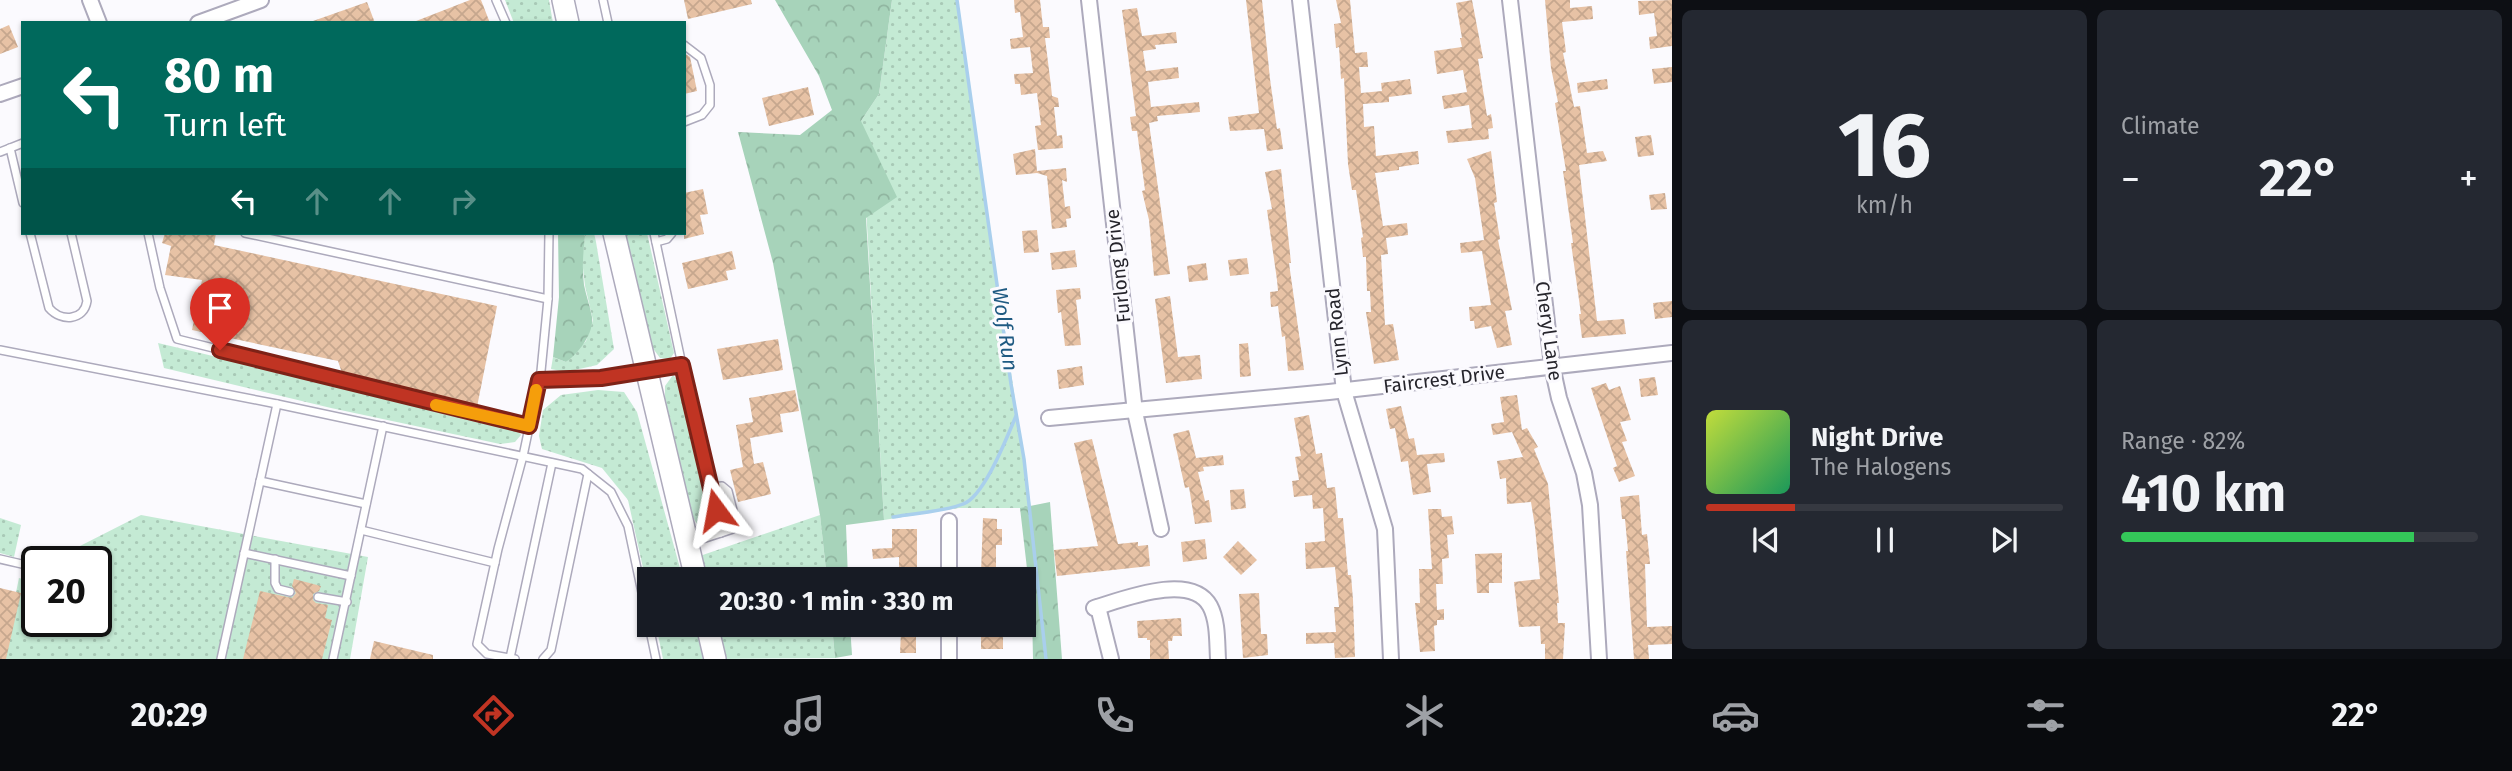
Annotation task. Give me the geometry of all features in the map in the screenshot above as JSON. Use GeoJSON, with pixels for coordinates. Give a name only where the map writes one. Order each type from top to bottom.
{"type":"FeatureCollection","features":[{"type":"Feature","properties":{"kind":"main road"},"geometry":{"type":"LineString","coordinates":[[563,0],[568,21]]}},
{"type":"Feature","properties":{"kind":"main road"},"geometry":{"type":"LineString","coordinates":[[614,235],[693,567]]}},
{"type":"Feature","properties":{"kind":"main road"},"geometry":{"type":"LineString","coordinates":[[710,637],[715,659]]}},
{"type":"Feature","properties":{"kind":"street"},"geometry":{"type":"LineString","coordinates":[[90,0],[98,21]]}},
{"type":"Feature","properties":{"kind":"street"},"geometry":{"type":"LineString","coordinates":[[207,21],[261,0]]}},
{"type":"Feature","properties":{"kind":"street","name":"Furlong Drive"},"geometry":{"type":"LineString","coordinates":[[1089,0],[1135,412],[1161,529]]}},
{"type":"Feature","properties":{"kind":"street","name":"Lynn Road"},"geometry":{"type":"LineString","coordinates":[[1300,0],[1343,391],[1385,530],[1391,659]]}},
{"type":"Feature","properties":{"kind":"street","name":"Cheryl Lane"},"geometry":{"type":"LineString","coordinates":[[1510,0],[1552,366],[1559,398],[1584,473],[1590,505],[1600,659]]}},
{"type":"Feature","properties":{"kind":"street"},"geometry":{"type":"LineString","coordinates":[[0,94],[21,87]]}},
{"type":"Feature","properties":{"kind":"street","name":"Faircrest Drive"},"geometry":{"type":"LineString","coordinates":[[1049,418],[1343,391],[1672,353]]}},
{"type":"Feature","properties":{"kind":"street"},"geometry":{"type":"LineString","coordinates":[[949,567],[950,521]]}},
{"type":"Feature","properties":{"kind":"street"},"geometry":{"type":"LineString","coordinates":[[1111,659],[1096,607],[1165,589],[1184,588],[1195,591],[1204,598],[1214,617],[1218,659]]}},
{"type":"Feature","properties":{"kind":"street"},"geometry":{"type":"LineString","coordinates":[[949,637],[949,659]]}},
{"type":"Feature","properties":{"kind":"lane"},"geometry":{"type":"LineString","coordinates":[[496,0],[505,21]]}},
{"type":"Feature","properties":{"kind":"lane"},"geometry":{"type":"LineString","coordinates":[[603,0],[608,21]]}},
{"type":"Feature","properties":{"kind":"lane"},"geometry":{"type":"LineString","coordinates":[[686,47],[701,58],[710,85],[710,105],[702,115],[686,121]]}},
{"type":"Feature","properties":{"kind":"lane"},"geometry":{"type":"LineString","coordinates":[[0,152],[21,144]]}},
{"type":"Feature","properties":{"kind":"lane"},"geometry":{"type":"LineString","coordinates":[[10,148],[21,195]]}},
{"type":"Feature","properties":{"kind":"lane"},"geometry":{"type":"LineString","coordinates":[[31,235],[49,308],[58,315],[70,318],[80,315],[87,305],[71,235]]}},
{"type":"Feature","properties":{"kind":"lane"},"geometry":{"type":"LineString","coordinates":[[148,235],[160,288],[177,339],[529,426]]}},
{"type":"Feature","properties":{"kind":"lane"},"geometry":{"type":"LineString","coordinates":[[254,235],[548,299]]}},
{"type":"Feature","properties":{"kind":"lane"},"geometry":{"type":"LineString","coordinates":[[549,235],[548,299],[539,380],[477,643],[487,654],[512,659],[552,463]]}},
{"type":"Feature","properties":{"kind":"lane"},"geometry":{"type":"LineString","coordinates":[[654,235],[721,533]]}},
{"type":"Feature","properties":{"kind":"lane"},"geometry":{"type":"LineString","coordinates":[[656,242],[667,239],[670,235]]}},
{"type":"Feature","properties":{"kind":"lane"},"geometry":{"type":"LineString","coordinates":[[0,350],[277,404],[582,469],[611,492],[628,526],[656,659]]}},
{"type":"Feature","properties":{"kind":"lane"},"geometry":{"type":"LineString","coordinates":[[539,380],[601,378],[682,365]]}},
{"type":"Feature","properties":{"kind":"lane"},"geometry":{"type":"LineString","coordinates":[[221,659],[277,404]]}},
{"type":"Feature","properties":{"kind":"lane"},"geometry":{"type":"LineString","coordinates":[[333,659],[383,426]]}},
{"type":"Feature","properties":{"kind":"lane"},"geometry":{"type":"LineString","coordinates":[[543,659],[551,650],[588,474]]}},
{"type":"Feature","properties":{"kind":"lane"},"geometry":{"type":"LineString","coordinates":[[260,481],[366,504]]}},
{"type":"Feature","properties":{"kind":"lane"},"geometry":{"type":"LineString","coordinates":[[688,544],[733,529],[736,522],[728,491],[723,486],[710,487]]}},
{"type":"Feature","properties":{"kind":"lane"},"geometry":{"type":"LineString","coordinates":[[361,530],[495,563]]}},
{"type":"Feature","properties":{"kind":"lane"},"geometry":{"type":"LineString","coordinates":[[244,553],[351,576]]}},
{"type":"Feature","properties":{"kind":"lane"},"geometry":{"type":"LineString","coordinates":[[0,559],[21,564]]}},
{"type":"Feature","properties":{"kind":"lane"},"geometry":{"type":"LineString","coordinates":[[275,559],[275,583],[278,589],[290,592]]}},
{"type":"Feature","properties":{"kind":"lane"},"geometry":{"type":"LineString","coordinates":[[318,597],[347,602]]}},
{"type":"Feature","properties":{"kind":"green space"},"geometry":{"type":"Polygon","coordinates":[[[505,0],[549,0],[553,21],[513,21],[505,0]]]}},
{"type":"Feature","properties":{"kind":"green space"},"geometry":{"type":"Polygon","coordinates":[[[775,0],[892,0],[879,94],[861,121],[897,197],[866,218],[884,520],[846,525],[848,567],[826,567],[820,515],[773,263],[738,132],[800,135],[832,110],[819,76],[775,0]]]}},
{"type":"Feature","properties":{"kind":"green space"},"geometry":{"type":"Polygon","coordinates":[[[892,0],[956,0],[1031,508],[959,508],[884,520],[861,121],[879,94],[892,0]]]}},
{"type":"Feature","properties":{"kind":"green space"},"geometry":{"type":"Polygon","coordinates":[[[558,235],[584,235],[583,279],[592,317],[591,330],[585,342],[566,362],[553,357],[559,297],[558,235]]]}},
{"type":"Feature","properties":{"kind":"green space"},"geometry":{"type":"Polygon","coordinates":[[[594,235],[614,349],[597,365],[566,372],[551,369],[553,357],[566,362],[586,341],[593,320],[582,259],[585,236],[594,235]]]}},
{"type":"Feature","properties":{"kind":"green space"},"geometry":{"type":"Polygon","coordinates":[[[625,235],[647,235],[674,353],[670,359],[660,358],[649,343],[625,235]]]}},
{"type":"Feature","properties":{"kind":"green space"},"geometry":{"type":"Polygon","coordinates":[[[158,343],[516,428],[521,435],[515,442],[500,444],[331,408],[164,368],[158,343]]]}},
{"type":"Feature","properties":{"kind":"green space"},"geometry":{"type":"Polygon","coordinates":[[[673,375],[681,384],[712,519],[712,525],[704,527],[697,524],[690,512],[665,402],[665,386],[673,375]]]}},
{"type":"Feature","properties":{"kind":"green space"},"geometry":{"type":"Polygon","coordinates":[[[598,390],[624,392],[637,412],[680,567],[643,567],[628,500],[602,468],[542,449],[539,436],[543,410],[561,395],[598,390]]]}},
{"type":"Feature","properties":{"kind":"green space"},"geometry":{"type":"Polygon","coordinates":[[[1050,502],[1062,659],[1033,659],[1033,637],[1036,637],[1036,567],[1027,567],[1020,508],[1050,502]]]}},
{"type":"Feature","properties":{"kind":"green space"},"geometry":{"type":"Polygon","coordinates":[[[141,515],[368,557],[350,659],[2,659],[19,578],[21,637],[112,637],[112,546],[80,546],[141,515]]]}},
{"type":"Feature","properties":{"kind":"green space"},"geometry":{"type":"Polygon","coordinates":[[[820,515],[826,567],[693,567],[691,559],[820,515]]]}},
{"type":"Feature","properties":{"kind":"green space"},"geometry":{"type":"Polygon","coordinates":[[[0,518],[21,525],[14,557],[0,553],[0,518]]]}},
{"type":"Feature","properties":{"kind":"green space"},"geometry":{"type":"Polygon","coordinates":[[[658,637],[698,637],[703,659],[663,659],[658,637]]]}},
{"type":"Feature","properties":{"kind":"green space"},"geometry":{"type":"Polygon","coordinates":[[[710,637],[833,637],[835,658],[715,659],[710,637]]]}},
{"type":"Feature","properties":{"kind":"green space"},"geometry":{"type":"Polygon","coordinates":[[[833,637],[851,637],[852,655],[835,658],[833,637]]]}},
{"type":"Feature","properties":{"kind":"building"},"geometry":{"type":"Polygon","coordinates":[[[470,0],[481,0],[489,21],[416,21],[470,0]]]}},
{"type":"Feature","properties":{"kind":"building"},"geometry":{"type":"Polygon","coordinates":[[[684,0],[751,0],[752,4],[688,19],[684,0]]]}},
{"type":"Feature","properties":{"kind":"building"},"geometry":{"type":"Polygon","coordinates":[[[1014,0],[1040,0],[1043,27],[1049,27],[1050,38],[1045,38],[1052,96],[1058,98],[1059,107],[1054,107],[1057,136],[1062,135],[1063,148],[1038,150],[1035,126],[1041,125],[1037,93],[1021,95],[1020,84],[1015,84],[1014,74],[1033,73],[1030,47],[1011,49],[1010,39],[1023,37],[1020,12],[1015,13],[1014,0]]]}},
{"type":"Feature","properties":{"kind":"building"},"geometry":{"type":"Polygon","coordinates":[[[1246,0],[1262,0],[1277,129],[1280,128],[1283,149],[1267,151],[1264,129],[1230,131],[1228,117],[1259,113],[1246,0]]]}},
{"type":"Feature","properties":{"kind":"building"},"geometry":{"type":"Polygon","coordinates":[[[1336,0],[1350,0],[1355,53],[1367,52],[1368,67],[1359,67],[1361,93],[1382,91],[1381,83],[1410,79],[1412,94],[1389,97],[1389,102],[1363,104],[1364,127],[1374,126],[1376,156],[1418,151],[1419,164],[1375,173],[1383,226],[1407,223],[1408,235],[1386,238],[1388,254],[1381,255],[1385,325],[1393,324],[1399,360],[1374,364],[1366,312],[1371,312],[1366,257],[1363,257],[1356,190],[1352,190],[1348,164],[1344,78],[1341,79],[1334,24],[1341,23],[1336,0]]]}},
{"type":"Feature","properties":{"kind":"building"},"geometry":{"type":"Polygon","coordinates":[[[1472,0],[1483,58],[1478,59],[1487,116],[1491,114],[1493,128],[1488,129],[1489,139],[1448,143],[1446,131],[1472,128],[1469,105],[1444,109],[1442,96],[1467,92],[1463,70],[1437,74],[1434,51],[1462,47],[1456,3],[1472,0]]]}},
{"type":"Feature","properties":{"kind":"building"},"geometry":{"type":"Polygon","coordinates":[[[1545,0],[1570,0],[1570,8],[1592,6],[1593,19],[1562,22],[1566,52],[1563,53],[1574,107],[1580,106],[1587,153],[1603,151],[1607,161],[1579,165],[1597,321],[1624,319],[1626,334],[1582,338],[1563,171],[1566,171],[1555,103],[1558,102],[1551,68],[1545,0]]]}},
{"type":"Feature","properties":{"kind":"building"},"geometry":{"type":"Polygon","coordinates":[[[1672,0],[1672,46],[1650,49],[1649,37],[1657,36],[1654,13],[1639,15],[1638,1],[1672,0]]]}},
{"type":"Feature","properties":{"kind":"building"},"geometry":{"type":"Polygon","coordinates":[[[367,2],[374,21],[313,21],[367,2]]]}},
{"type":"Feature","properties":{"kind":"building"},"geometry":{"type":"Polygon","coordinates":[[[1137,8],[1142,36],[1176,32],[1177,43],[1155,45],[1156,49],[1143,51],[1146,71],[1178,67],[1179,78],[1148,82],[1151,107],[1199,102],[1200,112],[1157,116],[1158,121],[1149,123],[1170,274],[1154,276],[1137,131],[1132,131],[1130,117],[1136,116],[1122,10],[1137,8]]]}},
{"type":"Feature","properties":{"kind":"building"},"geometry":{"type":"Polygon","coordinates":[[[9,25],[18,47],[0,54],[0,29],[9,25]]]}},
{"type":"Feature","properties":{"kind":"building"},"geometry":{"type":"Polygon","coordinates":[[[686,54],[690,57],[697,91],[686,94],[686,54]]]}},
{"type":"Feature","properties":{"kind":"building"},"geometry":{"type":"Polygon","coordinates":[[[1672,67],[1672,82],[1654,84],[1652,69],[1672,67]]]}},
{"type":"Feature","properties":{"kind":"building"},"geometry":{"type":"Polygon","coordinates":[[[1607,79],[1608,89],[1578,93],[1577,83],[1607,79]]]}},
{"type":"Feature","properties":{"kind":"building"},"geometry":{"type":"Polygon","coordinates":[[[808,87],[814,115],[769,126],[762,98],[808,87]]]}},
{"type":"Feature","properties":{"kind":"building"},"geometry":{"type":"Polygon","coordinates":[[[1651,135],[1654,155],[1638,157],[1635,137],[1651,135]]]}},
{"type":"Feature","properties":{"kind":"building"},"geometry":{"type":"Polygon","coordinates":[[[1035,149],[1037,171],[1066,168],[1067,182],[1062,180],[1065,207],[1070,206],[1071,218],[1066,219],[1067,227],[1052,229],[1047,176],[1037,173],[1016,175],[1013,154],[1035,149]]]}},
{"type":"Feature","properties":{"kind":"building"},"geometry":{"type":"Polygon","coordinates":[[[1491,151],[1498,240],[1512,310],[1505,311],[1512,345],[1497,348],[1491,326],[1475,329],[1474,321],[1470,321],[1469,307],[1491,305],[1482,251],[1461,253],[1460,243],[1484,240],[1475,178],[1467,159],[1491,151]]]}},
{"type":"Feature","properties":{"kind":"building"},"geometry":{"type":"Polygon","coordinates":[[[1281,169],[1289,263],[1304,370],[1288,371],[1285,336],[1282,337],[1278,306],[1271,307],[1270,292],[1278,291],[1267,210],[1272,209],[1265,172],[1281,169]]]}},
{"type":"Feature","properties":{"kind":"building"},"geometry":{"type":"Polygon","coordinates":[[[703,189],[708,214],[700,215],[704,234],[684,239],[686,235],[686,193],[703,189]]]}},
{"type":"Feature","properties":{"kind":"building"},"geometry":{"type":"Polygon","coordinates":[[[1665,193],[1667,209],[1651,210],[1649,195],[1665,193]]]}},
{"type":"Feature","properties":{"kind":"building"},"geometry":{"type":"Polygon","coordinates":[[[1037,230],[1039,252],[1024,253],[1022,231],[1037,230]]]}},
{"type":"Feature","properties":{"kind":"building"},"geometry":{"type":"Polygon","coordinates":[[[164,235],[216,235],[214,245],[497,306],[477,407],[342,373],[338,361],[192,330],[202,280],[165,275],[171,246],[162,243],[164,235]]]}},
{"type":"Feature","properties":{"kind":"building"},"geometry":{"type":"Polygon","coordinates":[[[1075,250],[1077,267],[1052,270],[1050,253],[1075,250]]]}},
{"type":"Feature","properties":{"kind":"building"},"geometry":{"type":"Polygon","coordinates":[[[732,251],[736,269],[726,271],[728,280],[688,289],[682,263],[732,251]]]}},
{"type":"Feature","properties":{"kind":"building"},"geometry":{"type":"Polygon","coordinates":[[[1247,258],[1249,274],[1230,276],[1228,260],[1247,258]]]}},
{"type":"Feature","properties":{"kind":"building"},"geometry":{"type":"Polygon","coordinates":[[[1206,263],[1208,280],[1189,282],[1187,266],[1206,263]]]}},
{"type":"Feature","properties":{"kind":"building"},"geometry":{"type":"Polygon","coordinates":[[[1080,288],[1081,299],[1076,300],[1081,345],[1065,346],[1056,290],[1080,288]]]}},
{"type":"Feature","properties":{"kind":"building"},"geometry":{"type":"Polygon","coordinates":[[[1170,296],[1178,357],[1200,355],[1202,379],[1166,383],[1155,299],[1170,296]]]}},
{"type":"Feature","properties":{"kind":"building"},"geometry":{"type":"Polygon","coordinates":[[[1672,301],[1672,317],[1655,319],[1653,303],[1672,301]]]}},
{"type":"Feature","properties":{"kind":"building"},"geometry":{"type":"Polygon","coordinates":[[[778,339],[783,370],[723,380],[717,349],[778,339]]]}},
{"type":"Feature","properties":{"kind":"building"},"geometry":{"type":"Polygon","coordinates":[[[1248,343],[1251,376],[1240,377],[1239,344],[1248,343]]]}},
{"type":"Feature","properties":{"kind":"building"},"geometry":{"type":"Polygon","coordinates":[[[1082,366],[1084,385],[1059,389],[1057,370],[1082,366]]]}},
{"type":"Feature","properties":{"kind":"building"},"geometry":{"type":"Polygon","coordinates":[[[1655,377],[1658,395],[1641,397],[1639,379],[1655,377]]]}},
{"type":"Feature","properties":{"kind":"building"},"geometry":{"type":"Polygon","coordinates":[[[1606,383],[1609,390],[1620,386],[1631,420],[1620,422],[1627,441],[1622,442],[1635,476],[1619,482],[1613,468],[1617,466],[1591,388],[1606,383]]]}},
{"type":"Feature","properties":{"kind":"building"},"geometry":{"type":"Polygon","coordinates":[[[795,390],[799,411],[780,414],[783,432],[750,438],[754,464],[763,462],[771,494],[738,502],[730,470],[743,467],[736,425],[753,422],[749,398],[795,390]]]}},
{"type":"Feature","properties":{"kind":"building"},"geometry":{"type":"Polygon","coordinates":[[[1517,395],[1522,430],[1527,428],[1538,447],[1534,449],[1548,484],[1559,603],[1558,623],[1565,623],[1563,659],[1545,659],[1545,644],[1541,644],[1540,626],[1519,627],[1514,582],[1540,579],[1535,527],[1531,502],[1507,504],[1506,478],[1500,479],[1497,461],[1523,457],[1512,432],[1493,435],[1491,424],[1504,422],[1500,397],[1517,395]]]}},
{"type":"Feature","properties":{"kind":"building"},"geometry":{"type":"Polygon","coordinates":[[[1401,406],[1409,439],[1414,438],[1417,455],[1444,453],[1445,462],[1427,464],[1431,492],[1413,495],[1408,461],[1401,462],[1395,428],[1390,429],[1386,409],[1401,406]]]}},
{"type":"Feature","properties":{"kind":"building"},"geometry":{"type":"Polygon","coordinates":[[[1309,415],[1316,454],[1322,453],[1327,488],[1335,487],[1338,518],[1343,518],[1348,575],[1351,575],[1355,657],[1335,658],[1334,643],[1306,644],[1306,633],[1336,632],[1334,607],[1339,607],[1335,567],[1306,569],[1305,543],[1325,541],[1323,508],[1313,509],[1312,495],[1294,497],[1292,481],[1299,480],[1295,457],[1301,456],[1294,418],[1309,415]]]}},
{"type":"Feature","properties":{"kind":"building"},"geometry":{"type":"Polygon","coordinates":[[[1189,430],[1196,458],[1223,455],[1224,465],[1203,467],[1204,471],[1198,472],[1205,501],[1209,500],[1212,522],[1195,524],[1189,487],[1185,488],[1173,434],[1189,430]]]}},
{"type":"Feature","properties":{"kind":"building"},"geometry":{"type":"Polygon","coordinates":[[[1092,439],[1118,544],[1138,542],[1138,546],[1148,545],[1150,566],[1057,576],[1054,550],[1098,546],[1074,443],[1092,439]]]}},
{"type":"Feature","properties":{"kind":"building"},"geometry":{"type":"Polygon","coordinates":[[[1244,489],[1246,508],[1231,510],[1230,490],[1244,489]]]}},
{"type":"Feature","properties":{"kind":"building"},"geometry":{"type":"Polygon","coordinates":[[[1639,495],[1642,535],[1647,534],[1650,564],[1645,564],[1647,627],[1672,626],[1672,644],[1648,645],[1649,659],[1634,659],[1628,551],[1620,497],[1639,495]]]}},
{"type":"Feature","properties":{"kind":"building"},"geometry":{"type":"Polygon","coordinates":[[[1428,509],[1441,509],[1442,517],[1452,516],[1454,534],[1447,535],[1449,558],[1442,559],[1443,584],[1436,584],[1437,610],[1444,609],[1444,620],[1437,620],[1437,625],[1434,626],[1435,651],[1420,652],[1415,603],[1420,603],[1419,569],[1432,569],[1428,509]]]}},
{"type":"Feature","properties":{"kind":"building"},"geometry":{"type":"Polygon","coordinates":[[[983,518],[997,519],[997,529],[1002,529],[1002,545],[996,545],[996,567],[981,567],[983,518]]]}},
{"type":"Feature","properties":{"kind":"building"},"geometry":{"type":"Polygon","coordinates":[[[892,529],[917,529],[917,567],[899,567],[899,557],[873,559],[872,549],[892,548],[892,529]]]}},
{"type":"Feature","properties":{"kind":"building"},"geometry":{"type":"Polygon","coordinates":[[[1205,539],[1207,559],[1183,562],[1181,542],[1205,539]]]}},
{"type":"Feature","properties":{"kind":"building"},"geometry":{"type":"Polygon","coordinates":[[[1238,541],[1257,560],[1241,575],[1223,557],[1238,541]]]}},
{"type":"Feature","properties":{"kind":"building"},"geometry":{"type":"Polygon","coordinates":[[[1502,553],[1502,583],[1489,583],[1489,593],[1477,593],[1475,554],[1502,553]]]}},
{"type":"Feature","properties":{"kind":"building"},"geometry":{"type":"Polygon","coordinates":[[[294,579],[321,586],[319,591],[313,594],[313,600],[328,605],[325,618],[332,620],[322,659],[243,659],[260,591],[292,598],[296,593],[292,586],[294,579]]]}},
{"type":"Feature","properties":{"kind":"building"},"geometry":{"type":"Polygon","coordinates":[[[0,588],[21,593],[6,659],[0,659],[0,588]]]}},
{"type":"Feature","properties":{"kind":"building"},"geometry":{"type":"Polygon","coordinates":[[[1259,593],[1261,634],[1267,634],[1268,655],[1243,658],[1239,594],[1259,593]]]}},
{"type":"Feature","properties":{"kind":"building"},"geometry":{"type":"Polygon","coordinates":[[[1181,618],[1182,636],[1173,636],[1172,641],[1168,641],[1169,659],[1150,659],[1150,640],[1138,638],[1137,621],[1181,618]]]}},
{"type":"Feature","properties":{"kind":"building"},"geometry":{"type":"Polygon","coordinates":[[[901,637],[916,637],[916,653],[900,653],[901,637]]]}},
{"type":"Feature","properties":{"kind":"building"},"geometry":{"type":"Polygon","coordinates":[[[981,637],[1003,637],[1003,649],[981,649],[981,637]]]}},
{"type":"Feature","properties":{"kind":"building"},"geometry":{"type":"Polygon","coordinates":[[[374,641],[433,655],[433,659],[370,659],[374,641]]]}},
{"type":"Feature","properties":{"kind":"waterway","name":"Wolf Run"},"geometry":{"type":"LineString","coordinates":[[957,0],[1024,459],[1046,659]]}},
{"type":"Feature","properties":{"kind":"waterway"},"geometry":{"type":"LineString","coordinates":[[893,517],[947,509],[971,499],[987,479],[1016,416]]}},
{"type":"Feature","properties":{"kind":"slow traffic"},"geometry":{"type":"LineString","coordinates":[[436,405],[529,426],[536,390]]}},
{"type":"Feature","properties":{"kind":"route"},"geometry":{"type":"LineString","coordinates":[[220,350],[529,426],[539,380],[601,378],[682,365],[716,510]]}}]}
